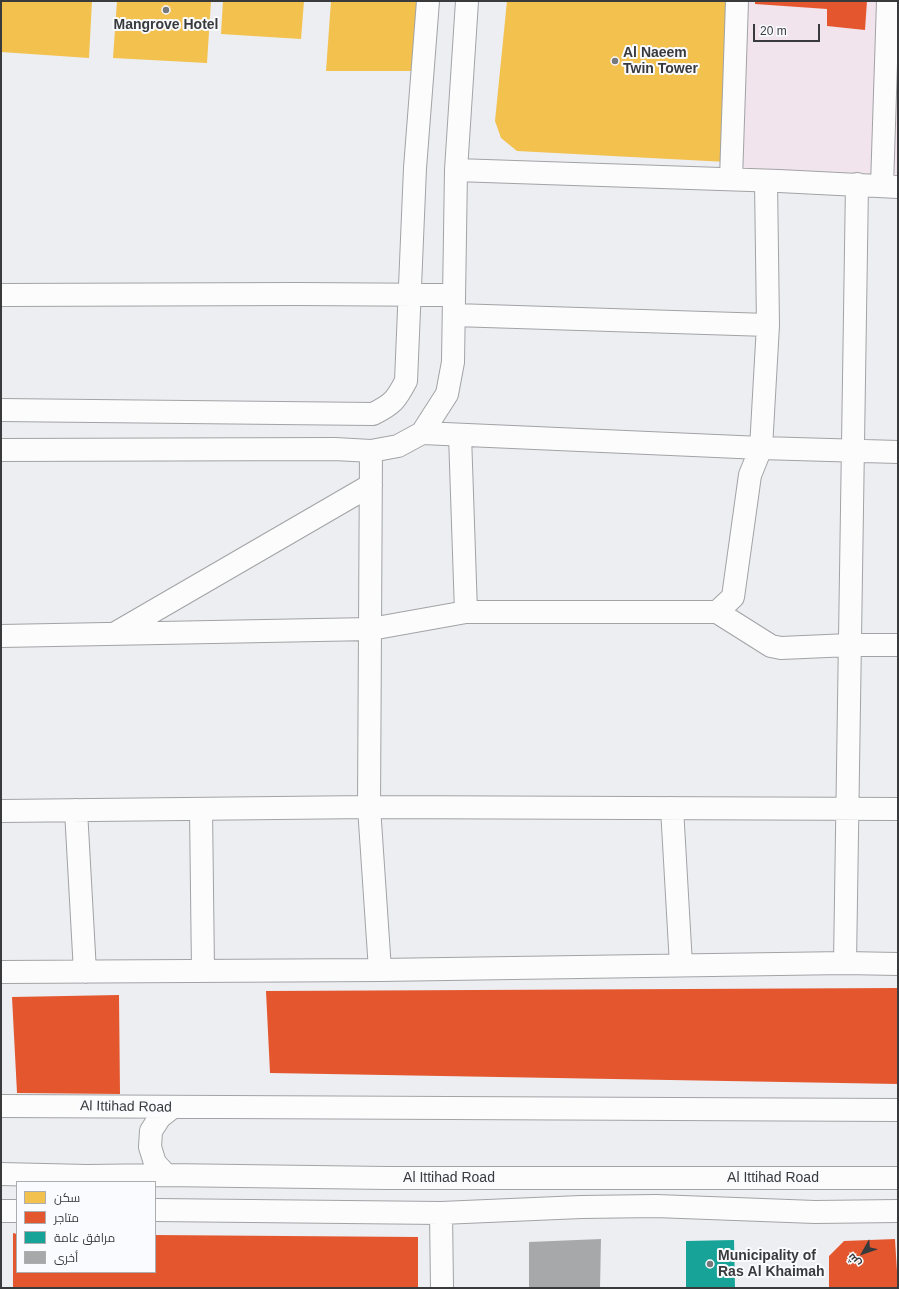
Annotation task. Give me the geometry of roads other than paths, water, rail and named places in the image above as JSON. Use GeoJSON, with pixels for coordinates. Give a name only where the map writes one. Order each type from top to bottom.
{"type":"FeatureCollection","features":[{"type":"Feature","properties":{"kind":"street"},"geometry":{"type":"LineString","coordinates":[[1,410],[373,414],[385,408],[396,398],[406,381],[416,168],[428,1]]}},
{"type":"Feature","properties":{"kind":"street"},"geometry":{"type":"LineString","coordinates":[[1,450],[335,449],[372,451],[398,446],[422,433],[447,394],[453,362],[456,170],[467,1]]}},
{"type":"Feature","properties":{"kind":"street"},"geometry":{"type":"LineString","coordinates":[[731,179],[737,1]]}},
{"type":"Feature","properties":{"kind":"street"},"geometry":{"type":"LineString","coordinates":[[456,170],[766,180],[890,186],[888,1]]}},
{"type":"Feature","properties":{"kind":"street"},"geometry":{"type":"LineString","coordinates":[[716,612],[733,597],[750,475],[762,448],[768,325],[766,180]]}},
{"type":"Feature","properties":{"kind":"street"},"geometry":{"type":"LineString","coordinates":[[845,963],[858,184]]}},
{"type":"Feature","properties":{"kind":"street"},"geometry":{"type":"LineString","coordinates":[[1,295],[410,294],[454,305],[768,325]]}},
{"type":"Feature","properties":{"kind":"street"},"geometry":{"type":"LineString","coordinates":[[422,433],[762,448],[898,452]]}},
{"type":"Feature","properties":{"kind":"street"},"geometry":{"type":"LineString","coordinates":[[460,435],[466,612]]}},
{"type":"Feature","properties":{"kind":"street"},"geometry":{"type":"LineString","coordinates":[[372,451],[369,807],[380,970]]}},
{"type":"Feature","properties":{"kind":"street"},"geometry":{"type":"LineString","coordinates":[[113,634],[371,485]]}},
{"type":"Feature","properties":{"kind":"street"},"geometry":{"type":"LineString","coordinates":[[1,636],[371,629],[466,612],[716,612],[771,646],[781,648],[850,645],[898,645]]}},
{"type":"Feature","properties":{"kind":"street"},"geometry":{"type":"LineString","coordinates":[[1,811],[369,807],[898,809]]}},
{"type":"Feature","properties":{"kind":"street"},"geometry":{"type":"LineString","coordinates":[[672,808],[681,965]]}},
{"type":"Feature","properties":{"kind":"street"},"geometry":{"type":"LineString","coordinates":[[202,809],[203,971]]}},
{"type":"Feature","properties":{"kind":"street"},"geometry":{"type":"LineString","coordinates":[[76,810],[85,972]]}},
{"type":"Feature","properties":{"kind":"street"},"geometry":{"type":"LineString","coordinates":[[1,972],[380,970],[845,963],[898,964]]}},
{"type":"Feature","properties":{"kind":"street","name":"Al Ittihad Road"},"geometry":{"type":"LineString","coordinates":[[1,1106],[173,1108],[898,1110]]}},
{"type":"Feature","properties":{"kind":"street"},"geometry":{"type":"LineString","coordinates":[[166,1175],[155,1163],[150,1147],[151,1131],[160,1117],[173,1108]]}},
{"type":"Feature","properties":{"kind":"street","name":"Al Ittihad Road"},"geometry":{"type":"LineString","coordinates":[[1,1174],[387,1178],[898,1178]]}},
{"type":"Feature","properties":{"kind":"street"},"geometry":{"type":"LineString","coordinates":[[156,1210],[440,1213],[581,1207],[656,1206],[815,1212],[898,1211]]}},
{"type":"Feature","properties":{"kind":"street"},"geometry":{"type":"LineString","coordinates":[[1,1211],[16,1211]]}},
{"type":"Feature","properties":{"kind":"street"},"geometry":{"type":"LineString","coordinates":[[440,1213],[442,1288]]}},
{"type":"Feature","properties":{"kind":"place","name":"Mangrove Hotel"},"geometry":{"type":"Point","coordinates":[166,10]}},
{"type":"Feature","properties":{"kind":"place","name":"Al Naeem Twin Tower"},"geometry":{"type":"Point","coordinates":[615,61]}},
{"type":"Feature","properties":{"kind":"place","name":"Municipality of Ras Al Khaimah"},"geometry":{"type":"Point","coordinates":[710,1264]}}]}
